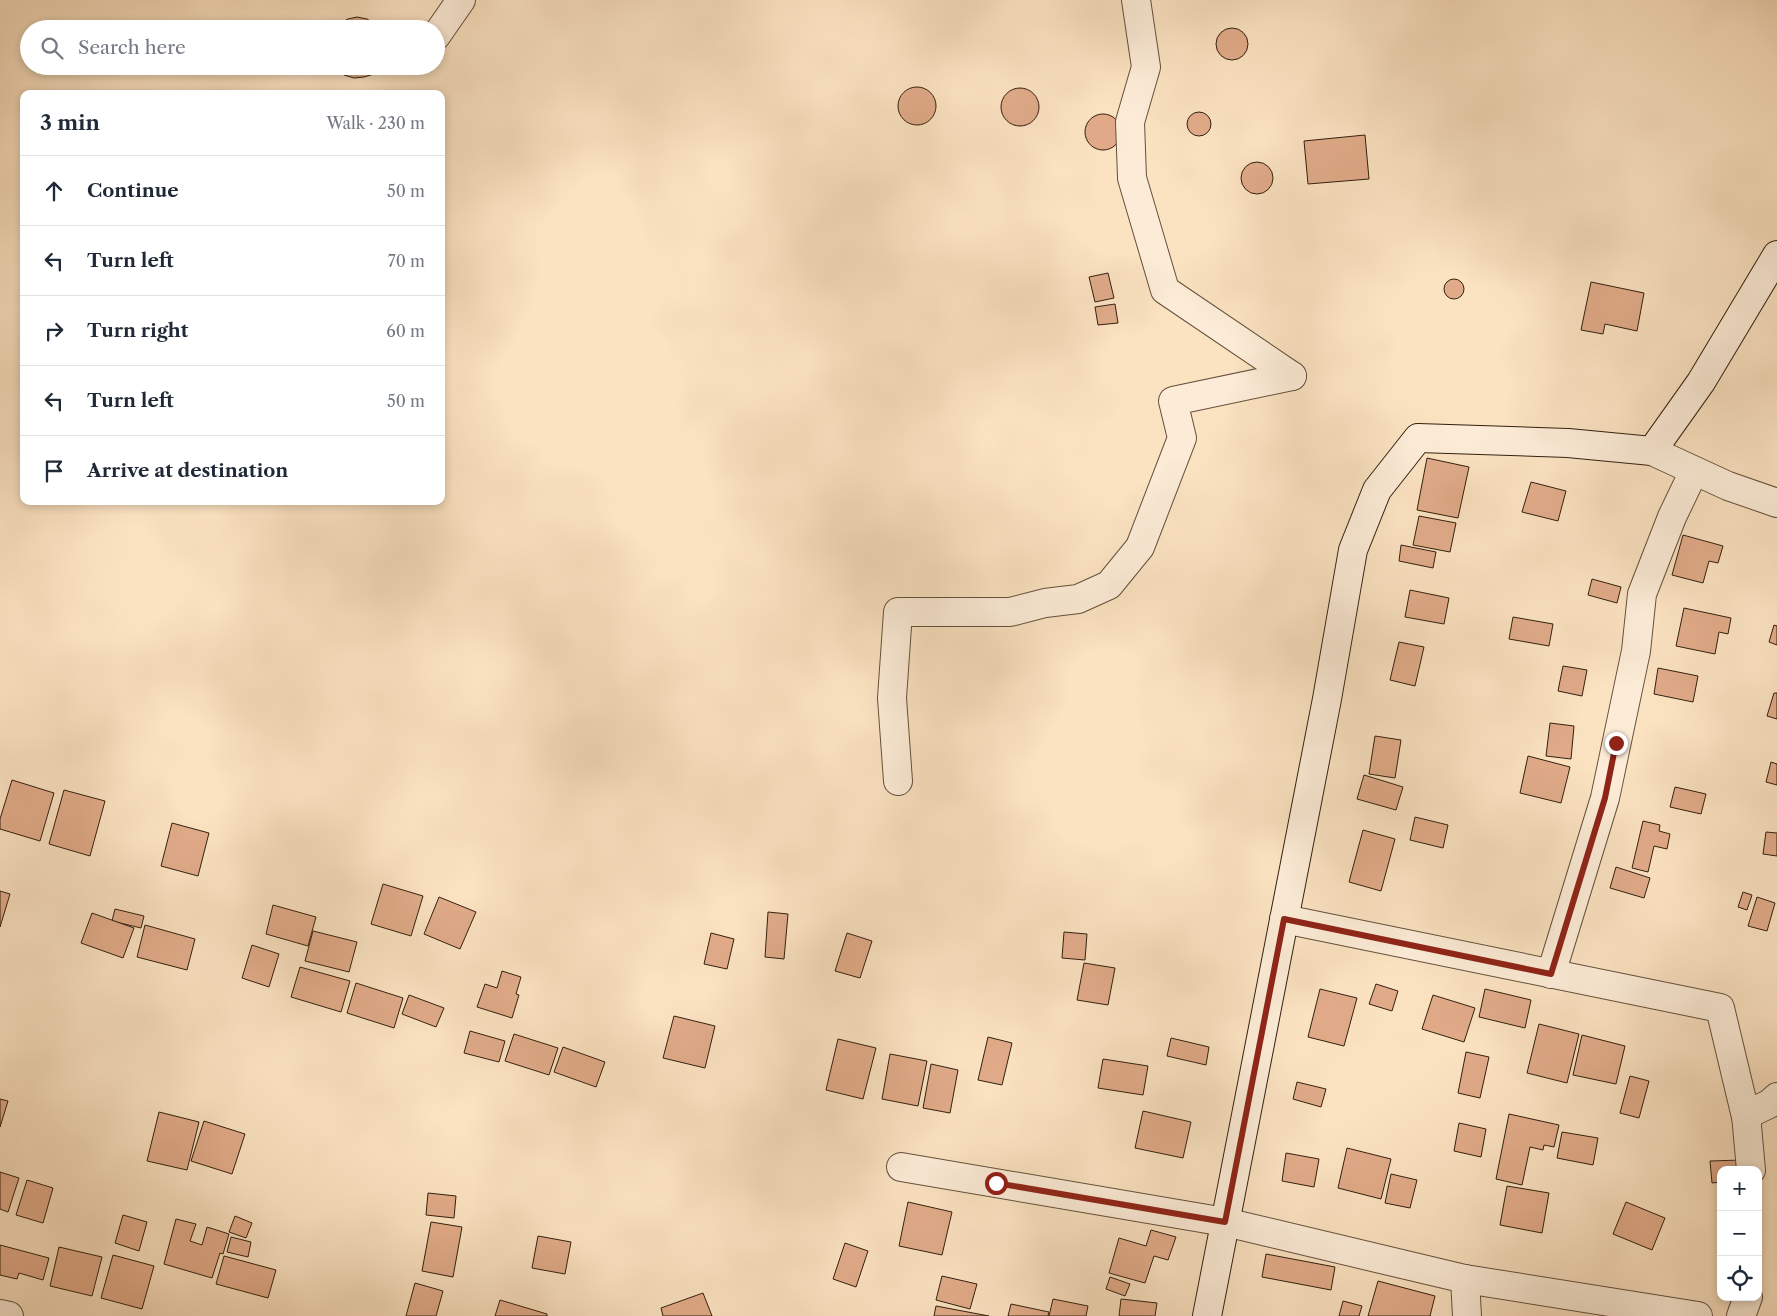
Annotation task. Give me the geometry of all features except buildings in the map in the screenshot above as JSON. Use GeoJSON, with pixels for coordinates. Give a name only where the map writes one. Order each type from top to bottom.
{"type":"FeatureCollection","features":[{"type":"Feature","properties":{"kind":"street"},"geometry":{"type":"LineString","coordinates":[[445,23],[461,0]]}},
{"type":"Feature","properties":{"kind":"street"},"geometry":{"type":"LineString","coordinates":[[898,781],[892,698],[898,612],[1010,612],[1045,603],[1078,599],[1109,585],[1140,547],[1182,438],[1173,401],[1292,376],[1165,290],[1132,178],[1130,122],[1146,67],[1136,0]]}},
{"type":"Feature","properties":{"kind":"street"},"geometry":{"type":"LineString","coordinates":[[1652,451],[1701,382],[1777,255]]}},
{"type":"Feature","properties":{"kind":"street"},"geometry":{"type":"LineString","coordinates":[[1207,1316],[1327,699],[1353,550],[1377,490],[1418,438],[1568,443],[1652,451],[1728,486],[1777,503]]}},
{"type":"Feature","properties":{"kind":"street"},"geometry":{"type":"LineString","coordinates":[[1551,974],[1605,798],[1636,651],[1642,594],[1672,518],[1694,471]]}},
{"type":"Feature","properties":{"kind":"street"},"geometry":{"type":"LineString","coordinates":[[1284,919],[1720,1008],[1747,1121]]}},
{"type":"Feature","properties":{"kind":"street"},"geometry":{"type":"LineString","coordinates":[[1751,1166],[1746,1115],[1769,1104],[1777,1097]]}},
{"type":"Feature","properties":{"kind":"street"},"geometry":{"type":"LineString","coordinates":[[901,1167],[1225,1222],[1465,1279],[1698,1316]]}},
{"type":"Feature","properties":{"kind":"street"},"geometry":{"type":"LineString","coordinates":[[1465,1279],[1467,1316]]}},
{"type":"Feature","properties":{"kind":"street"},"geometry":{"type":"LineString","coordinates":[[1741,1316],[1747,1301]]}},
{"type":"Feature","properties":{"kind":"street"},"geometry":{"type":"LineString","coordinates":[[0,1314],[9,1316]]}},
{"type":"Feature","properties":{"kind":"route"},"geometry":{"type":"LineString","coordinates":[[996,1183],[1225,1222],[1284,919],[1551,974],[1605,798],[1616,743]]}}]}
